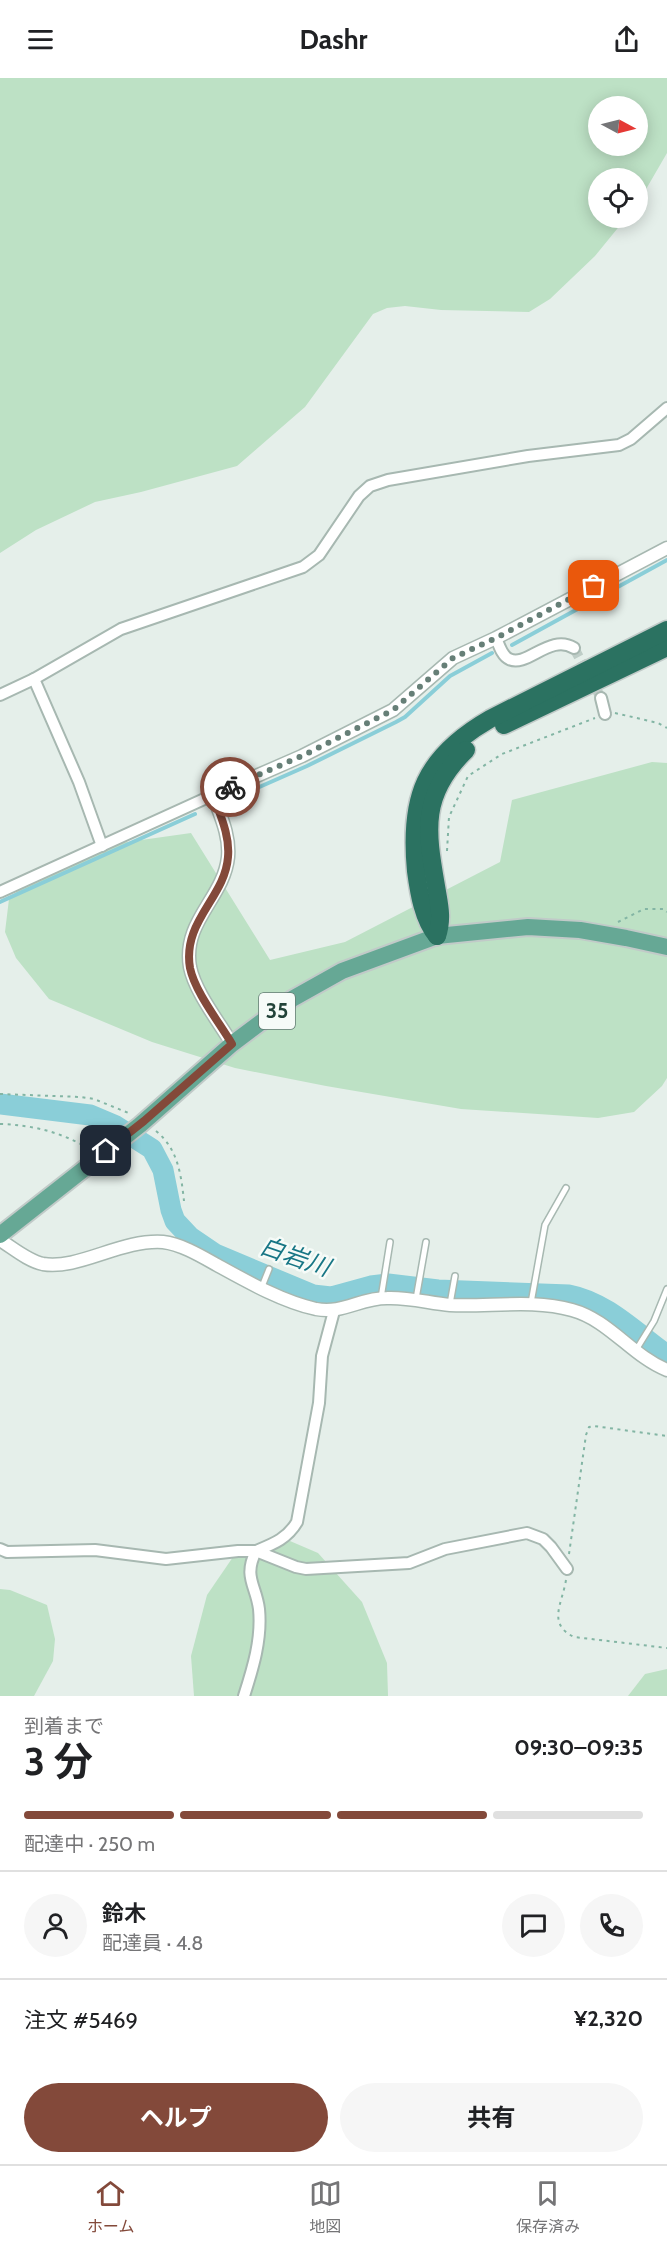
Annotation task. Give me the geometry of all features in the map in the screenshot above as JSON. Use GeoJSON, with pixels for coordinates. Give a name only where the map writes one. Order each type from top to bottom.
{"type":"FeatureCollection","features":[{"type":"Feature","properties":{"kind":"highway"},"geometry":{"type":"LineString","coordinates":[[437,936],[428,925],[418,882],[413,841],[415,810],[426,778],[439,758],[465,733],[667,630]]}},
{"type":"Feature","properties":{"kind":"highway"},"geometry":{"type":"LineString","coordinates":[[437,936],[442,921],[429,847],[428,821],[433,796],[449,766],[474,742],[496,729],[667,647]]}},
{"type":"Feature","properties":{"kind":"main road","name":"35"},"geometry":{"type":"LineString","coordinates":[[0,1235],[142,1123],[232,1044],[292,999],[342,971],[437,936],[528,927],[580,930],[667,947]]}},
{"type":"Feature","properties":{"kind":"street"},"geometry":{"type":"LineString","coordinates":[[0,695],[34,679],[121,629],[303,567],[319,555],[359,496],[370,486],[388,480],[528,456],[619,445],[631,439],[667,408]]}},
{"type":"Feature","properties":{"kind":"street"},"geometry":{"type":"LineString","coordinates":[[0,892],[302,756],[393,710],[446,663],[667,548]]}},
{"type":"Feature","properties":{"kind":"street"},"geometry":{"type":"LineString","coordinates":[[496,638],[503,653],[509,659],[518,660],[559,643],[566,643],[574,648]]}},
{"type":"Feature","properties":{"kind":"street"},"geometry":{"type":"LineString","coordinates":[[34,679],[79,782],[102,846]]}},
{"type":"Feature","properties":{"kind":"street"},"geometry":{"type":"LineString","coordinates":[[601,698],[605,714]]}},
{"type":"Feature","properties":{"kind":"street"},"geometry":{"type":"LineString","coordinates":[[213,795],[228,838],[228,856],[221,881],[196,923],[189,951],[194,980],[232,1044]]}},
{"type":"Feature","properties":{"kind":"street"},"geometry":{"type":"LineString","coordinates":[[0,1240],[42,1264],[65,1264],[135,1243],[165,1242],[192,1251],[314,1308],[334,1311],[381,1295],[558,1307],[585,1314],[667,1370]]}},
{"type":"Feature","properties":{"kind":"street"},"geometry":{"type":"LineString","coordinates":[[0,1549],[8,1552],[94,1550],[166,1559],[256,1551],[275,1544],[290,1533],[297,1522],[320,1403],[322,1356],[334,1311]]}},
{"type":"Feature","properties":{"kind":"street"},"geometry":{"type":"LineString","coordinates":[[256,1551],[306,1569],[409,1563],[445,1549],[527,1533],[543,1539],[567,1569]]}},
{"type":"Feature","properties":{"kind":"street"},"geometry":{"type":"LineString","coordinates":[[244,1696],[256,1657],[259,1609],[250,1563],[256,1551]]}},
{"type":"Feature","properties":{"kind":"lane"},"geometry":{"type":"LineString","coordinates":[[531,1304],[545,1225],[566,1188]]}},
{"type":"Feature","properties":{"kind":"lane"},"geometry":{"type":"LineString","coordinates":[[381,1295],[390,1242]]}},
{"type":"Feature","properties":{"kind":"lane"},"geometry":{"type":"LineString","coordinates":[[416,1298],[426,1242]]}},
{"type":"Feature","properties":{"kind":"lane"},"geometry":{"type":"LineString","coordinates":[[262,1285],[269,1269]]}},
{"type":"Feature","properties":{"kind":"lane"},"geometry":{"type":"LineString","coordinates":[[451,1301],[455,1276]]}},
{"type":"Feature","properties":{"kind":"lane"},"geometry":{"type":"LineString","coordinates":[[637,1348],[654,1321],[667,1289]]}},
{"type":"Feature","properties":{"kind":"path"},"geometry":{"type":"LineString","coordinates":[[447,852],[449,817],[468,777],[502,754],[605,714],[620,713],[658,723],[667,728]]}},
{"type":"Feature","properties":{"kind":"path"},"geometry":{"type":"LineString","coordinates":[[610,926],[644,909],[664,909],[667,912]]}},
{"type":"Feature","properties":{"kind":"path"},"geometry":{"type":"LineString","coordinates":[[0,1094],[94,1099],[142,1123],[162,1136],[173,1151],[181,1171],[184,1201]]}},
{"type":"Feature","properties":{"kind":"path"},"geometry":{"type":"LineString","coordinates":[[0,1124],[26,1125],[54,1131],[103,1154]]}},
{"type":"Feature","properties":{"kind":"path"},"geometry":{"type":"LineString","coordinates":[[667,1436],[590,1427],[586,1435],[567,1569],[557,1620],[565,1633],[574,1637],[667,1648]]}},
{"type":"Feature","properties":{"kind":"green space"},"geometry":{"type":"Polygon","coordinates":[[[0,78],[667,78],[667,153],[648,186],[648,168],[588,168],[588,228],[618,228],[595,256],[550,299],[529,312],[441,310],[405,306],[387,308],[373,314],[305,407],[237,466],[95,502],[36,530],[0,553],[0,78]]]}},
{"type":"Feature","properties":{"kind":"green space"},"geometry":{"type":"Polygon","coordinates":[[[652,762],[667,763],[667,1078],[662,1086],[634,1112],[598,1118],[461,1109],[235,1068],[152,1042],[49,999],[16,958],[5,932],[9,899],[37,872],[120,843],[191,833],[270,960],[345,942],[500,862],[512,800],[652,762]]]}},
{"type":"Feature","properties":{"kind":"green space"},"geometry":{"type":"Polygon","coordinates":[[[290,1541],[318,1553],[362,1602],[387,1663],[388,1696],[194,1696],[191,1656],[207,1595],[233,1557],[290,1541]]]}},
{"type":"Feature","properties":{"kind":"green space"},"geometry":{"type":"Polygon","coordinates":[[[0,1589],[10,1590],[47,1605],[55,1639],[53,1661],[34,1696],[0,1696],[0,1589]]]}},
{"type":"Feature","properties":{"kind":"green space"},"geometry":{"type":"Polygon","coordinates":[[[667,1669],[667,1696],[628,1696],[645,1674],[667,1669]]]}},
{"type":"Feature","properties":{"kind":"waterway"},"geometry":{"type":"LineString","coordinates":[[512,645],[667,560]]}},
{"type":"Feature","properties":{"kind":"waterway"},"geometry":{"type":"LineString","coordinates":[[230,800],[307,766],[405,717],[450,676],[492,653]]}},
{"type":"Feature","properties":{"kind":"waterway"},"geometry":{"type":"LineString","coordinates":[[0,902],[195,814]]}},
{"type":"Feature","properties":{"kind":"waterway","name":"白岩川"},"geometry":{"type":"LineString","coordinates":[[0,1104],[90,1115],[116,1126],[152,1149],[163,1170],[175,1221],[190,1237],[215,1254],[313,1295],[331,1297],[371,1286],[388,1284],[438,1290],[569,1295],[596,1304],[608,1311],[667,1355]]}},
{"type":"Feature","properties":{"kind":"tunnel"},"geometry":{"type":"LineString","coordinates":[[574,648],[601,698]]}},
{"type":"Feature","properties":{"kind":"way so far"},"geometry":{"type":"LineString","coordinates":[[230,787],[302,756],[393,710],[453,658],[594,586]]}},
{"type":"Feature","properties":{"kind":"route"},"geometry":{"type":"LineString","coordinates":[[106,1151],[232,1044],[194,980],[189,951],[196,923],[221,881],[226,867],[228,838],[213,795],[230,787]]}}]}
